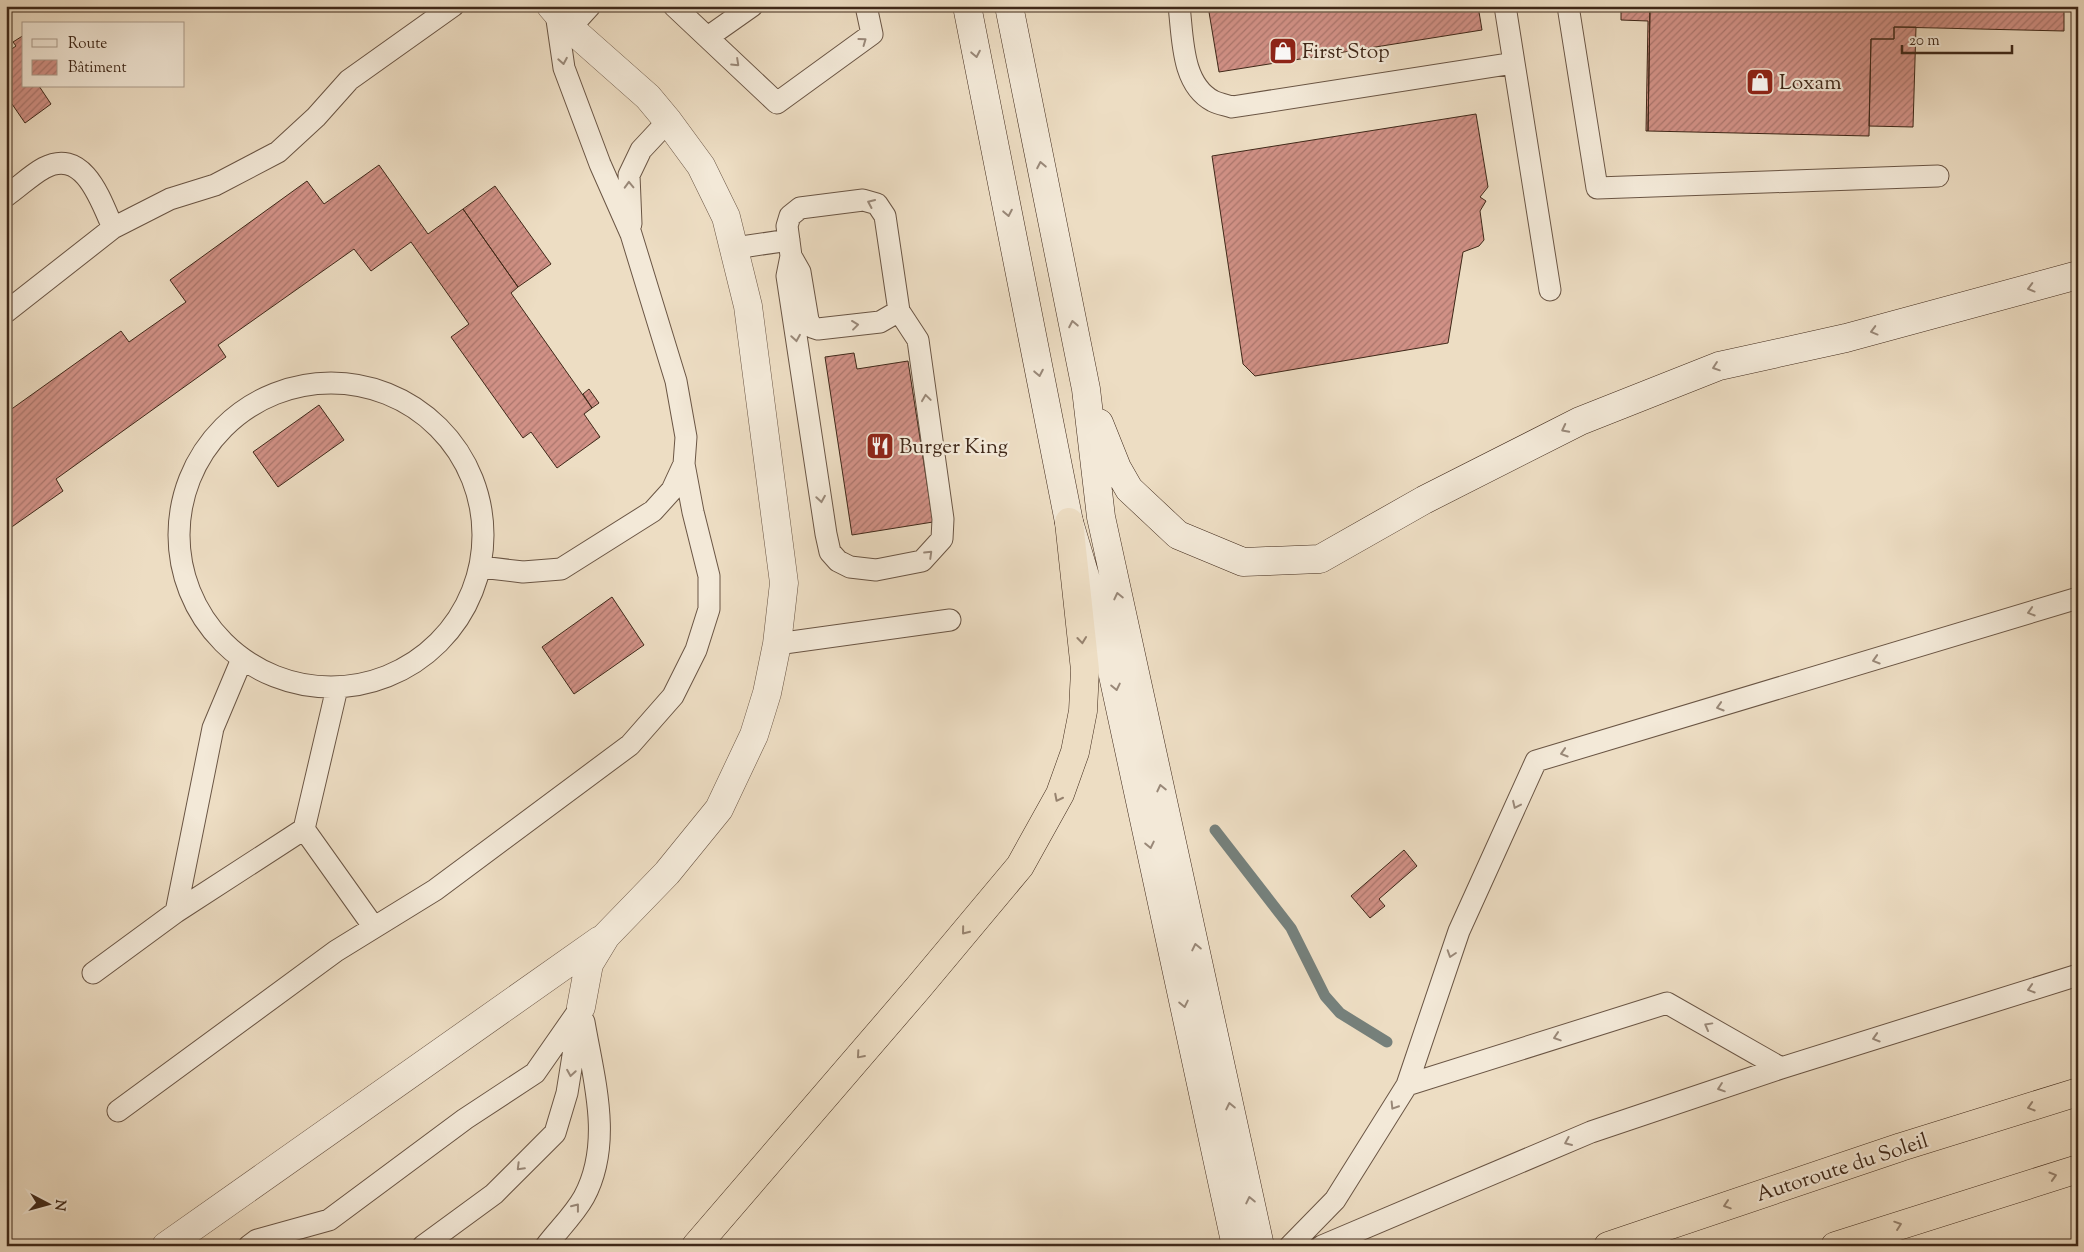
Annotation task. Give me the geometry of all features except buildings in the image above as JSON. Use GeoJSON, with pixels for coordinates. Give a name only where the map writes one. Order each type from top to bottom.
{"type":"FeatureCollection","features":[{"type":"Feature","properties":{"kind":"highway"},"geometry":{"type":"LineString","coordinates":[[696,1246],[918,988],[1020,866],[1060,794],[1075,752],[1083,711],[1084,670],[1069,522]]}},
{"type":"Feature","properties":{"kind":"highway","name":"Autoroute du Soleil"},"geometry":{"type":"LineString","coordinates":[[1608,1246],[1892,1150],[2078,1092]]}},
{"type":"Feature","properties":{"kind":"highway"},"geometry":{"type":"LineString","coordinates":[[1835,1246],[2078,1168]]}},
{"type":"Feature","properties":{"kind":"main road"},"geometry":{"type":"LineString","coordinates":[[967,6],[1069,522],[1109,657],[1229,1156],[1260,1246]]}},
{"type":"Feature","properties":{"kind":"main road"},"geometry":{"type":"LineString","coordinates":[[1009,6],[1086,389],[1101,517],[1229,1156],[1236,1246]]}},
{"type":"Feature","properties":{"kind":"main road"},"geometry":{"type":"LineString","coordinates":[[166,1246],[606,936],[667,873],[719,809],[754,735],[768,693],[777,644],[784,583],[748,306],[726,217],[701,166],[668,121],[648,97],[559,16]]}},
{"type":"Feature","properties":{"kind":"main road"},"geometry":{"type":"LineString","coordinates":[[1086,389],[1118,468],[1129,489],[1178,535],[1243,562],[1320,559],[1424,500],[1580,421],[1719,366],[1846,338],[2078,275]]}},
{"type":"Feature","properties":{"kind":"main road"},"geometry":{"type":"LineString","coordinates":[[581,1007],[589,964],[606,936]]}},
{"type":"Feature","properties":{"kind":"lane"},"geometry":{"type":"LineString","coordinates":[[6,312],[113,228],[170,199],[215,185],[278,152],[316,117],[349,80],[453,6]]}},
{"type":"Feature","properties":{"kind":"lane"},"geometry":{"type":"LineString","coordinates":[[118,1111],[336,951],[373,926],[435,890],[630,745],[673,696],[696,650],[709,609],[709,576],[693,512],[684,464],[686,437],[683,408],[631,234],[600,164],[564,68],[559,16],[590,6]]}},
{"type":"Feature","properties":{"kind":"lane"},"geometry":{"type":"LineString","coordinates":[[674,6],[777,102],[872,34],[866,6]]}},
{"type":"Feature","properties":{"kind":"lane"},"geometry":{"type":"LineString","coordinates":[[708,37],[752,6]]}},
{"type":"Feature","properties":{"kind":"lane"},"geometry":{"type":"LineString","coordinates":[[1179,6],[1188,66],[1195,85],[1213,101],[1232,107],[1514,63]]}},
{"type":"Feature","properties":{"kind":"lane"},"geometry":{"type":"LineString","coordinates":[[1504,6],[1550,290]]}},
{"type":"Feature","properties":{"kind":"lane"},"geometry":{"type":"LineString","coordinates":[[1568,6],[1597,188],[1938,176]]}},
{"type":"Feature","properties":{"kind":"lane"},"geometry":{"type":"LineString","coordinates":[[631,234],[629,174],[641,150],[668,121]]}},
{"type":"Feature","properties":{"kind":"lane"},"geometry":{"type":"LineString","coordinates":[[6,196],[45,168],[64,164],[80,168],[96,189],[113,228]]}},
{"type":"Feature","properties":{"kind":"lane"},"geometry":{"type":"LineString","coordinates":[[863,200],[877,204],[886,216],[899,310],[918,340],[943,519],[942,538],[922,561],[876,570],[850,567],[838,561],[830,552],[787,276],[790,248],[788,226],[790,216],[800,208],[863,200]]}},
{"type":"Feature","properties":{"kind":"lane"},"geometry":{"type":"LineString","coordinates":[[735,248],[790,248]]}},
{"type":"Feature","properties":{"kind":"lane"},"geometry":{"type":"LineString","coordinates":[[790,248],[800,272],[808,320],[812,327],[818,329],[880,322],[899,310]]}},
{"type":"Feature","properties":{"kind":"lane"},"geometry":{"type":"LineString","coordinates":[[351,382],[399,397],[440,426],[469,468],[484,516],[481,567],[462,614],[430,652],[386,678],[337,688],[287,682],[242,659],[206,623],[185,578],[178,528],[189,478],[202,456],[215,435],[254,402],[301,384],[351,382]]}},
{"type":"Feature","properties":{"kind":"lane"},"geometry":{"type":"LineString","coordinates":[[481,567],[523,572],[561,569],[653,512],[672,490],[684,464]]}},
{"type":"Feature","properties":{"kind":"lane"},"geometry":{"type":"LineString","coordinates":[[1290,1246],[1335,1200],[1407,1085],[1459,931],[1536,761],[2078,598]]}},
{"type":"Feature","properties":{"kind":"lane"},"geometry":{"type":"LineString","coordinates":[[777,644],[950,620]]}},
{"type":"Feature","properties":{"kind":"lane"},"geometry":{"type":"LineString","coordinates":[[176,912],[213,728],[242,659]]}},
{"type":"Feature","properties":{"kind":"lane"},"geometry":{"type":"LineString","coordinates":[[93,973],[176,912],[304,829],[337,688]]}},
{"type":"Feature","properties":{"kind":"lane"},"geometry":{"type":"LineString","coordinates":[[304,829],[373,926]]}},
{"type":"Feature","properties":{"kind":"lane"},"geometry":{"type":"LineString","coordinates":[[1322,1246],[1591,1132],[1781,1068],[2078,975]]}},
{"type":"Feature","properties":{"kind":"lane"},"geometry":{"type":"LineString","coordinates":[[1407,1085],[1666,1003],[1781,1068]]}},
{"type":"Feature","properties":{"kind":"lane"},"geometry":{"type":"LineString","coordinates":[[249,1246],[257,1240],[329,1220],[465,1119],[535,1073],[581,1007]]}},
{"type":"Feature","properties":{"kind":"lane"},"geometry":{"type":"LineString","coordinates":[[423,1246],[494,1194],[555,1133],[568,1093],[581,1007]]}},
{"type":"Feature","properties":{"kind":"lane"},"geometry":{"type":"LineString","coordinates":[[546,1246],[584,1198],[600,1149],[598,1098],[581,1007]]}},
{"type":"Feature","properties":{"kind":"waterway"},"geometry":{"type":"LineString","coordinates":[[1215,830],[1291,928],[1325,996],[1340,1013],[1387,1042]]}},
{"type":"Feature","properties":{"kind":"place","name":"First Stop"},"geometry":{"type":"Point","coordinates":[1283,51]}},
{"type":"Feature","properties":{"kind":"place","name":"Loxam"},"geometry":{"type":"Point","coordinates":[1760,82]}},
{"type":"Feature","properties":{"kind":"place","name":"Burger King"},"geometry":{"type":"Point","coordinates":[880,446]}}]}
